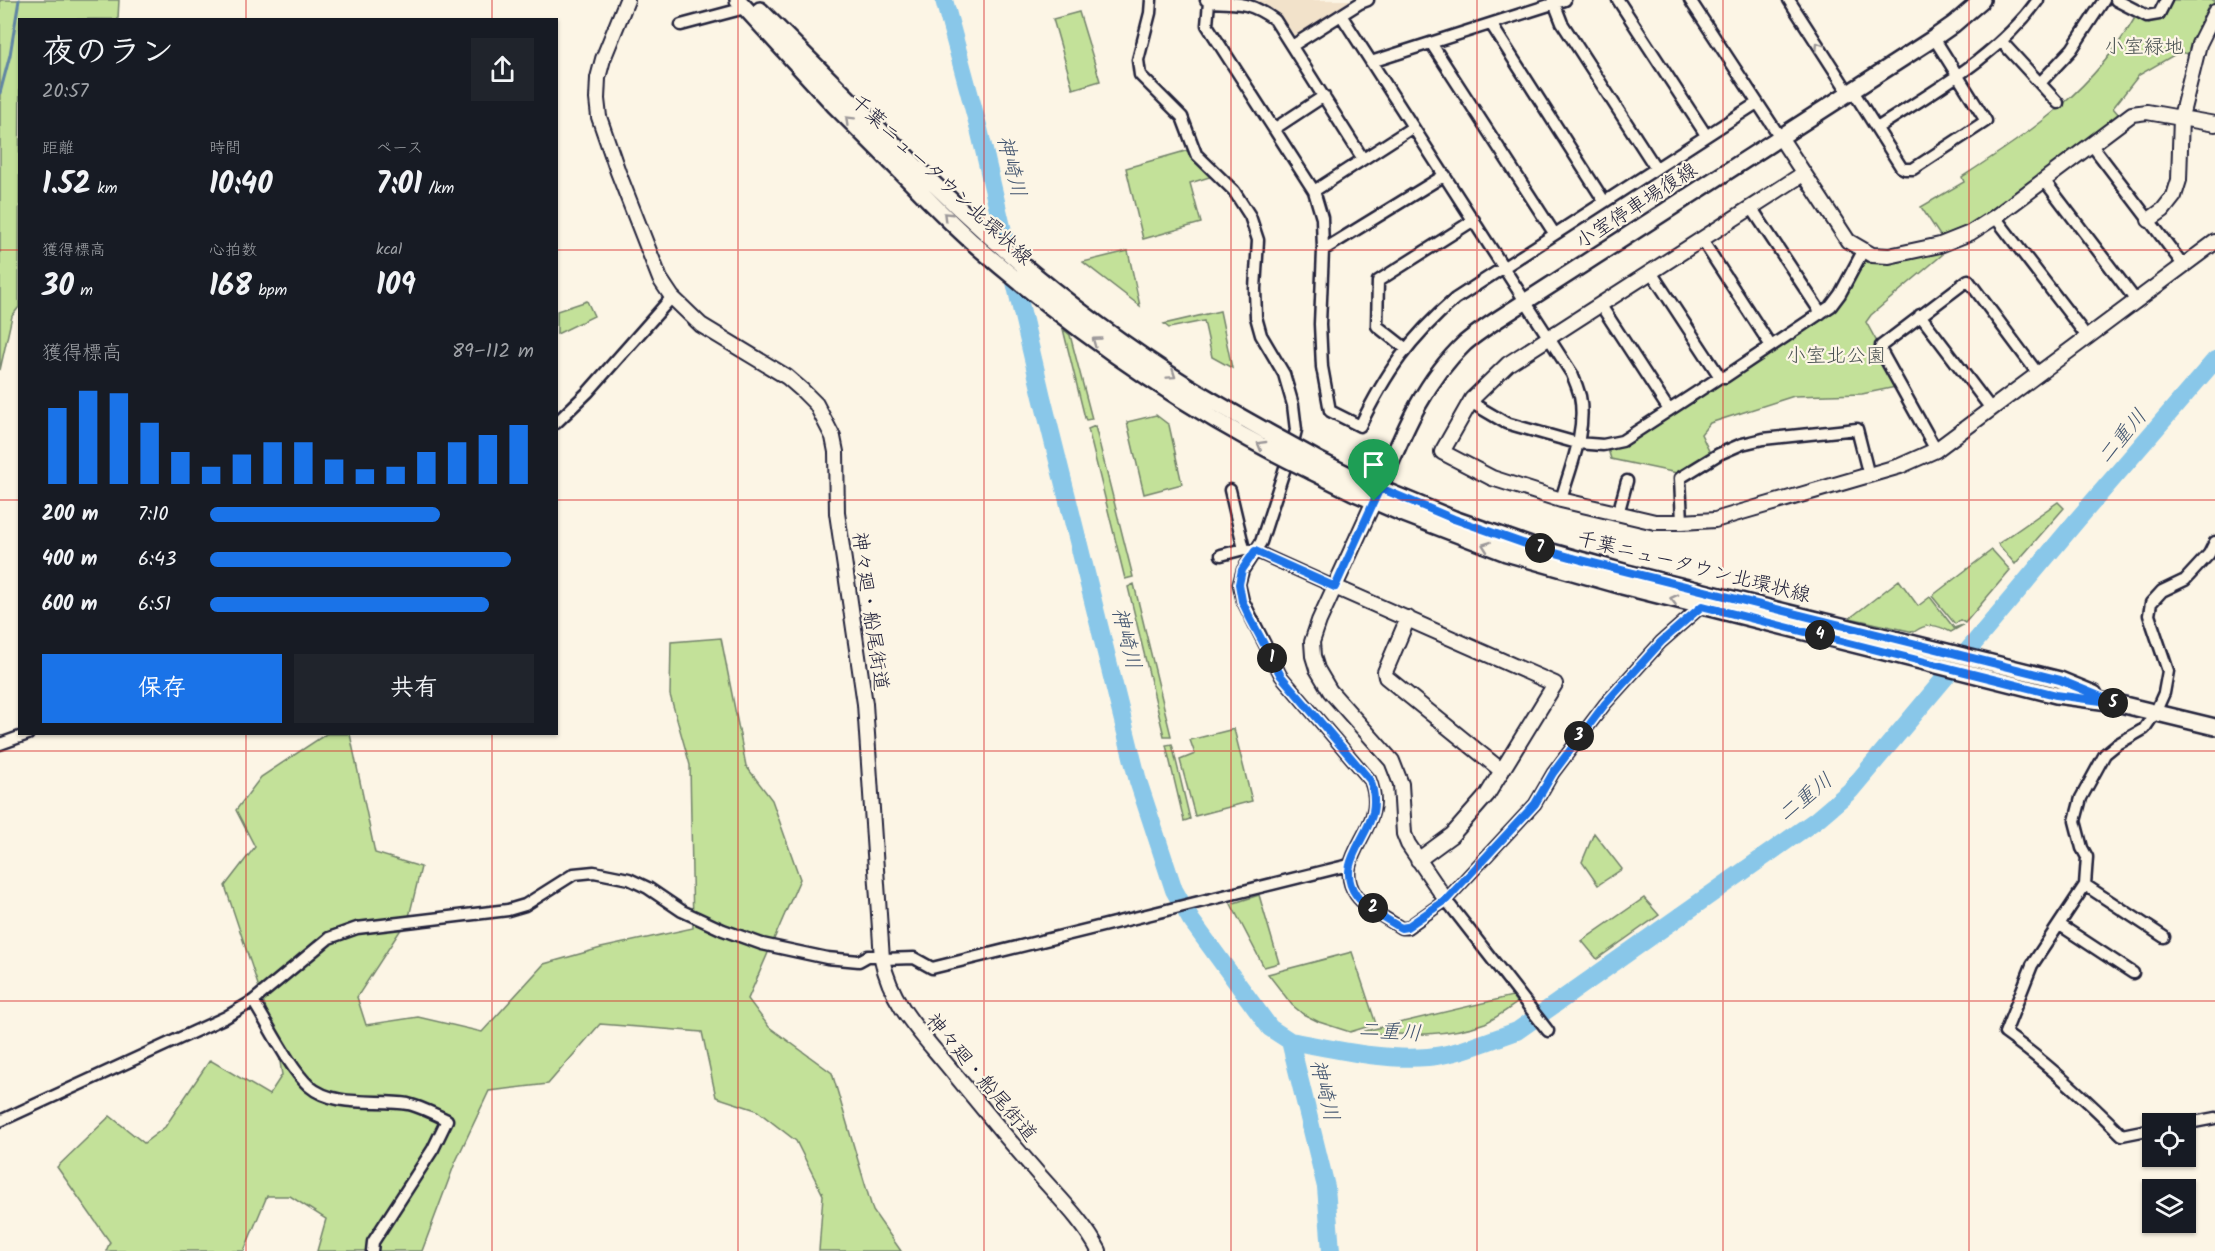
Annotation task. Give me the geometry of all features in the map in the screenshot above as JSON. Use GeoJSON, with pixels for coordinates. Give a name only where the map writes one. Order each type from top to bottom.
{"type":"FeatureCollection","features":[{"type":"Feature","properties":{"kind":"main road","name":"小室停車場復線"},"geometry":{"type":"LineString","coordinates":[[1377,495],[1414,411],[1433,379],[1466,343],[1526,301],[1934,38],[1982,0]]}},
{"type":"Feature","properties":{"kind":"main road","name":"千葉ニュータウン北環状線"},"geometry":{"type":"LineString","coordinates":[[744,3],[835,106],[896,156],[970,239],[1077,327],[1179,398],[1280,456],[1315,466],[1506,553],[1622,586],[1934,664],[1975,666],[2060,680],[2116,703],[2215,727]]}},
{"type":"Feature","properties":{"kind":"main road","name":"千葉ニュータウン北環状線"},"geometry":{"type":"LineString","coordinates":[[1377,495],[1534,547],[1627,573],[1945,651],[1975,666]]}},
{"type":"Feature","properties":{"kind":"street","name":"神々廻・船尾街道"},"geometry":{"type":"LineString","coordinates":[[627,0],[603,59],[597,99],[599,117],[660,279],[672,297],[701,325],[787,377],[802,390],[816,404],[832,437],[836,452],[837,513],[859,650],[866,715],[885,975],[893,994],[910,1021],[1017,1150],[1081,1221],[1099,1251]]}},
{"type":"Feature","properties":{"kind":"street"},"geometry":{"type":"LineString","coordinates":[[1151,0],[1150,14],[1138,60],[1140,75],[1147,85],[1182,117],[1196,154],[1234,191],[1250,216],[1258,240],[1256,317],[1261,335],[1284,374],[1293,405],[1296,430],[1261,542],[1250,550],[1221,555]]}},
{"type":"Feature","properties":{"kind":"street"},"geometry":{"type":"LineString","coordinates":[[1292,46],[1368,0]]}},
{"type":"Feature","properties":{"kind":"street"},"geometry":{"type":"LineString","coordinates":[[1618,0],[1706,135]]}},
{"type":"Feature","properties":{"kind":"street"},"geometry":{"type":"LineString","coordinates":[[1691,0],[1843,236],[1853,245],[1872,255],[1889,256],[1940,245],[1970,233],[1995,217],[2132,114],[2147,112],[2215,124]]}},
{"type":"Feature","properties":{"kind":"street"},"geometry":{"type":"LineString","coordinates":[[1789,0],[1905,170],[1913,169],[1986,121],[1934,38]]}},
{"type":"Feature","properties":{"kind":"street"},"geometry":{"type":"LineString","coordinates":[[1877,128],[1958,76],[2002,42],[2038,0]]}},
{"type":"Feature","properties":{"kind":"street"},"geometry":{"type":"LineString","coordinates":[[2040,83],[2072,49],[2104,0]]}},
{"type":"Feature","properties":{"kind":"street"},"geometry":{"type":"LineString","coordinates":[[2116,0],[2147,16],[2159,14],[2166,0]]}},
{"type":"Feature","properties":{"kind":"street"},"geometry":{"type":"LineString","coordinates":[[1363,159],[1275,21],[1260,9],[1247,4],[1208,1],[1207,25],[1314,191],[1322,218],[1320,324],[1322,367],[1330,411],[1360,426],[1377,390],[1405,348],[1426,324],[1455,299],[1655,167],[1757,103]]}},
{"type":"Feature","properties":{"kind":"street"},"geometry":{"type":"LineString","coordinates":[[1371,62],[1558,1],[1562,23],[1655,167]]}},
{"type":"Feature","properties":{"kind":"street"},"geometry":{"type":"LineString","coordinates":[[681,24],[744,3]]}},
{"type":"Feature","properties":{"kind":"street"},"geometry":{"type":"LineString","coordinates":[[2149,220],[2163,210],[2174,196],[2179,180],[2181,117],[2199,45],[2215,12]]}},
{"type":"Feature","properties":{"kind":"street"},"geometry":{"type":"LineString","coordinates":[[1341,15],[1572,374],[1580,397],[1581,419],[1577,443],[1561,500]]}},
{"type":"Feature","properties":{"kind":"street"},"geometry":{"type":"LineString","coordinates":[[1491,24],[1604,201]]}},
{"type":"Feature","properties":{"kind":"street"},"geometry":{"type":"LineString","coordinates":[[2002,42],[2058,103]]}},
{"type":"Feature","properties":{"kind":"street"},"geometry":{"type":"LineString","coordinates":[[1431,43],[1554,233]]}},
{"type":"Feature","properties":{"kind":"street"},"geometry":{"type":"LineString","coordinates":[[1274,129],[1324,96]]}},
{"type":"Feature","properties":{"kind":"street"},"geometry":{"type":"LineString","coordinates":[[1314,191],[1413,127]]}},
{"type":"Feature","properties":{"kind":"street"},"geometry":{"type":"LineString","coordinates":[[2091,144],[2184,266]]}},
{"type":"Feature","properties":{"kind":"street"},"geometry":{"type":"LineString","coordinates":[[1803,174],[1508,364],[1472,399],[1442,452],[1492,478],[1561,500],[1655,522],[1715,520],[1869,476],[1900,466],[1936,450],[2215,242]]}},
{"type":"Feature","properties":{"kind":"street"},"geometry":{"type":"LineString","coordinates":[[1323,250],[1444,175]]}},
{"type":"Feature","properties":{"kind":"street"},"geometry":{"type":"LineString","coordinates":[[2044,180],[2137,302]]}},
{"type":"Feature","properties":{"kind":"street"},"geometry":{"type":"LineString","coordinates":[[1751,207],[1821,314]]}},
{"type":"Feature","properties":{"kind":"street"},"geometry":{"type":"LineString","coordinates":[[1995,217],[2088,338]]}},
{"type":"Feature","properties":{"kind":"street"},"geometry":{"type":"LineString","coordinates":[[1405,348],[1377,326],[1378,281],[1474,220]]}},
{"type":"Feature","properties":{"kind":"street"},"geometry":{"type":"LineString","coordinates":[[1702,240],[1771,346]]}},
{"type":"Feature","properties":{"kind":"street"},"geometry":{"type":"LineString","coordinates":[[1472,399],[1478,406],[1506,423],[1577,443],[1603,446],[1622,441],[1720,377],[1725,377],[1832,306],[1863,251]]}},
{"type":"Feature","properties":{"kind":"street"},"geometry":{"type":"LineString","coordinates":[[1651,273],[1720,377]]}},
{"type":"Feature","properties":{"kind":"street"},"geometry":{"type":"LineString","coordinates":[[1936,450],[1881,351],[1881,346],[1968,280],[2039,375]]}},
{"type":"Feature","properties":{"kind":"street"},"geometry":{"type":"LineString","coordinates":[[558,421],[588,392],[672,297]]}},
{"type":"Feature","properties":{"kind":"street"},"geometry":{"type":"LineString","coordinates":[[1600,304],[1669,410]]}},
{"type":"Feature","properties":{"kind":"street"},"geometry":{"type":"LineString","coordinates":[[1920,315],[1992,410]]}},
{"type":"Feature","properties":{"kind":"street"},"geometry":{"type":"LineString","coordinates":[[1682,522],[1680,478],[1719,454],[1763,439],[1857,429],[1869,476]]}},
{"type":"Feature","properties":{"kind":"street"},"geometry":{"type":"LineString","coordinates":[[1618,514],[1627,481]]}},
{"type":"Feature","properties":{"kind":"street"},"geometry":{"type":"LineString","coordinates":[[1230,490],[1250,550],[1239,584],[1242,601],[1250,618],[1281,676],[1364,770],[1374,790],[1373,813],[1368,828],[1348,865],[1355,894],[1401,928],[1407,927],[1446,900],[1535,804],[1553,773],[1605,704],[1661,642],[1702,606]]}},
{"type":"Feature","properties":{"kind":"street"},"geometry":{"type":"LineString","coordinates":[[1377,495],[1319,621],[1312,642],[1317,669],[1330,691],[1378,742],[1392,761],[1401,784],[1404,834],[1418,860],[1446,900],[1548,1031]]}},
{"type":"Feature","properties":{"kind":"street"},"geometry":{"type":"LineString","coordinates":[[2142,1131],[2122,1135],[2091,1104],[2005,1033],[2032,965],[2085,885],[2087,857],[2075,821],[2077,809],[2105,754],[2139,733],[2148,724],[2164,693],[2168,671],[2149,615],[2151,603],[2162,591],[2185,580],[2209,554],[2215,542]]}},
{"type":"Feature","properties":{"kind":"street"},"geometry":{"type":"LineString","coordinates":[[1250,550],[1555,684],[1487,795],[1452,835],[1418,860]]}},
{"type":"Feature","properties":{"kind":"street"},"geometry":{"type":"LineString","coordinates":[[1408,618],[1385,672],[1386,677],[1502,771]]}},
{"type":"Feature","properties":{"kind":"street"},"geometry":{"type":"LineString","coordinates":[[0,744],[25,735]]}},
{"type":"Feature","properties":{"kind":"street"},"geometry":{"type":"LineString","coordinates":[[0,1121],[226,1017],[253,1001],[329,938],[357,928],[507,910],[525,905],[574,874],[594,872],[629,879],[648,888],[682,911],[723,930],[762,944],[827,958],[859,961],[868,956],[914,958],[932,968],[1348,865]]}},
{"type":"Feature","properties":{"kind":"street"},"geometry":{"type":"LineString","coordinates":[[2085,885],[2164,937]]}},
{"type":"Feature","properties":{"kind":"street"},"geometry":{"type":"LineString","coordinates":[[2060,925],[2133,973]]}},
{"type":"Feature","properties":{"kind":"street"},"geometry":{"type":"LineString","coordinates":[[253,1001],[300,1076],[311,1088],[327,1096],[355,1102],[409,1104],[447,1119],[433,1149],[373,1242],[372,1251]]}},
{"type":"Feature","properties":{"kind":"street"},"geometry":{"type":"LineString","coordinates":[[2196,1122],[2215,1118]]}},
{"type":"Feature","properties":{"kind":"shaded area"},"geometry":{"type":"Polygon","coordinates":[[[1256,0],[1352,0],[1295,36],[1275,11],[1256,0]]]}},
{"type":"Feature","properties":{"kind":"green space"},"geometry":{"type":"Polygon","coordinates":[[[0,0],[119,0],[118,18],[18,18],[18,308],[12,316],[0,370],[0,0]]]}},
{"type":"Feature","properties":{"kind":"green space","name":"小室緑地"},"geometry":{"type":"Polygon","coordinates":[[[2172,0],[2215,0],[2192,55],[2179,52],[2139,75],[2113,108],[2119,115],[1990,211],[1966,227],[1941,237],[1921,207],[1964,182],[1962,177],[2013,143],[2059,107],[2100,67],[2136,16],[2149,23],[2163,18],[2172,0]]]}},
{"type":"Feature","properties":{"kind":"green space"},"geometry":{"type":"Polygon","coordinates":[[[1079,12],[1100,81],[1073,89],[1053,19],[1079,12]]]}},
{"type":"Feature","properties":{"kind":"green space"},"geometry":{"type":"Polygon","coordinates":[[[1189,150],[1196,162],[1213,176],[1190,183],[1201,223],[1143,239],[1126,168],[1189,150]]]}},
{"type":"Feature","properties":{"kind":"green space"},"geometry":{"type":"Polygon","coordinates":[[[1128,251],[1140,306],[1083,262],[1128,251]]]}},
{"type":"Feature","properties":{"kind":"green space","name":"小室北公園"},"geometry":{"type":"Polygon","coordinates":[[[1941,251],[1942,255],[1871,315],[1866,322],[1878,344],[1877,354],[1896,387],[1862,394],[1794,396],[1710,423],[1701,434],[1710,453],[1677,473],[1611,459],[1608,449],[1824,316],[1861,263],[1868,259],[1883,263],[1941,251]]]}},
{"type":"Feature","properties":{"kind":"green space"},"geometry":{"type":"Polygon","coordinates":[[[587,301],[594,316],[558,334],[558,311],[587,301]]]}},
{"type":"Feature","properties":{"kind":"green space"},"geometry":{"type":"Polygon","coordinates":[[[1220,311],[1232,368],[1212,357],[1204,321],[1169,328],[1164,324],[1220,311]]]}},
{"type":"Feature","properties":{"kind":"green space"},"geometry":{"type":"Polygon","coordinates":[[[1063,329],[1070,335],[1092,419],[1086,420],[1085,418],[1063,329]]]}},
{"type":"Feature","properties":{"kind":"green space"},"geometry":{"type":"Polygon","coordinates":[[[1156,415],[1169,425],[1182,484],[1144,494],[1127,422],[1156,415]]]}},
{"type":"Feature","properties":{"kind":"green space"},"geometry":{"type":"Polygon","coordinates":[[[1095,426],[1133,577],[1125,579],[1088,429],[1095,426]]]}},
{"type":"Feature","properties":{"kind":"green space"},"geometry":{"type":"Polygon","coordinates":[[[2058,502],[2064,508],[2015,564],[1998,544],[2058,502]]]}},
{"type":"Feature","properties":{"kind":"green space"},"geometry":{"type":"Polygon","coordinates":[[[1992,550],[2010,570],[1965,623],[1960,620],[1955,624],[1932,596],[1992,550]]]}},
{"type":"Feature","properties":{"kind":"green space"},"geometry":{"type":"Polygon","coordinates":[[[1899,580],[1918,606],[1930,597],[1954,628],[1963,625],[1951,632],[1933,626],[1914,632],[1850,618],[1899,580]]]}},
{"type":"Feature","properties":{"kind":"green space"},"geometry":{"type":"Polygon","coordinates":[[[1134,584],[1171,736],[1164,736],[1128,587],[1134,584]]]}},
{"type":"Feature","properties":{"kind":"green space"},"geometry":{"type":"Polygon","coordinates":[[[721,638],[746,766],[772,800],[800,879],[748,999],[769,1027],[832,1073],[873,1211],[901,1251],[819,1251],[823,1195],[796,1141],[756,1110],[716,1097],[702,1032],[600,1024],[548,1084],[489,1091],[455,1163],[422,1251],[317,1251],[326,1219],[290,1196],[267,1196],[244,1251],[106,1251],[110,1242],[57,1167],[110,1116],[144,1143],[165,1127],[210,1060],[269,1095],[282,1075],[277,1042],[225,886],[255,847],[236,810],[261,777],[324,735],[350,735],[375,853],[421,867],[409,917],[357,997],[366,1025],[418,1017],[482,1032],[544,964],[601,948],[693,928],[690,765],[670,695],[671,642],[721,638]]]}},
{"type":"Feature","properties":{"kind":"green space"},"geometry":{"type":"Polygon","coordinates":[[[1234,729],[1252,801],[1195,816],[1180,760],[1195,754],[1190,740],[1234,729]]]}},
{"type":"Feature","properties":{"kind":"green space"},"geometry":{"type":"Polygon","coordinates":[[[1172,744],[1190,819],[1184,821],[1166,745],[1172,744]]]}},
{"type":"Feature","properties":{"kind":"green space"},"geometry":{"type":"Polygon","coordinates":[[[1594,833],[1622,869],[1598,885],[1582,862],[1594,833]]]}},
{"type":"Feature","properties":{"kind":"green space"},"geometry":{"type":"Polygon","coordinates":[[[1259,895],[1279,963],[1264,967],[1231,904],[1259,895]]]}},
{"type":"Feature","properties":{"kind":"green space"},"geometry":{"type":"Polygon","coordinates":[[[1644,898],[1659,915],[1597,959],[1582,941],[1644,898]]]}},
{"type":"Feature","properties":{"kind":"green space"},"geometry":{"type":"Polygon","coordinates":[[[1352,952],[1376,1024],[1350,1032],[1303,1014],[1292,1005],[1268,974],[1352,952]]]}},
{"type":"Feature","properties":{"kind":"green space"},"geometry":{"type":"Polygon","coordinates":[[[1512,996],[1517,1003],[1489,1021],[1471,1028],[1426,1034],[1366,1033],[1365,1031],[1512,996]]]}},
{"type":"Feature","properties":{"kind":"waterway"},"geometry":{"type":"LineString","coordinates":[[0,93],[10,55],[19,0]]}},
{"type":"Feature","properties":{"kind":"waterway","name":"神崎川"},"geometry":{"type":"LineString","coordinates":[[944,0],[979,129],[1042,397],[1138,781],[1174,890],[1191,920],[1270,1028],[1290,1041],[1326,1187],[1331,1251]]}},
{"type":"Feature","properties":{"kind":"waterway","name":"二重川"},"geometry":{"type":"LineString","coordinates":[[1290,1041],[1359,1054],[1411,1058],[1450,1053],[1517,1031],[1816,820],[1850,791],[2215,360]]}},
{"type":"Feature","properties":{"kind":"route"},"geometry":{"type":"LineString","coordinates":[[1380,488],[1454,519],[1534,547],[1627,573],[2060,680],[2116,703],[2056,695],[1702,606],[1661,642],[1605,704],[1553,773],[1535,804],[1446,900],[1407,927],[1401,928],[1355,894],[1350,879],[1348,865],[1368,828],[1373,813],[1374,790],[1370,780],[1364,770],[1281,676],[1250,618],[1239,589],[1242,570],[1255,551],[1335,587],[1374,501],[1380,488]]}}]}
